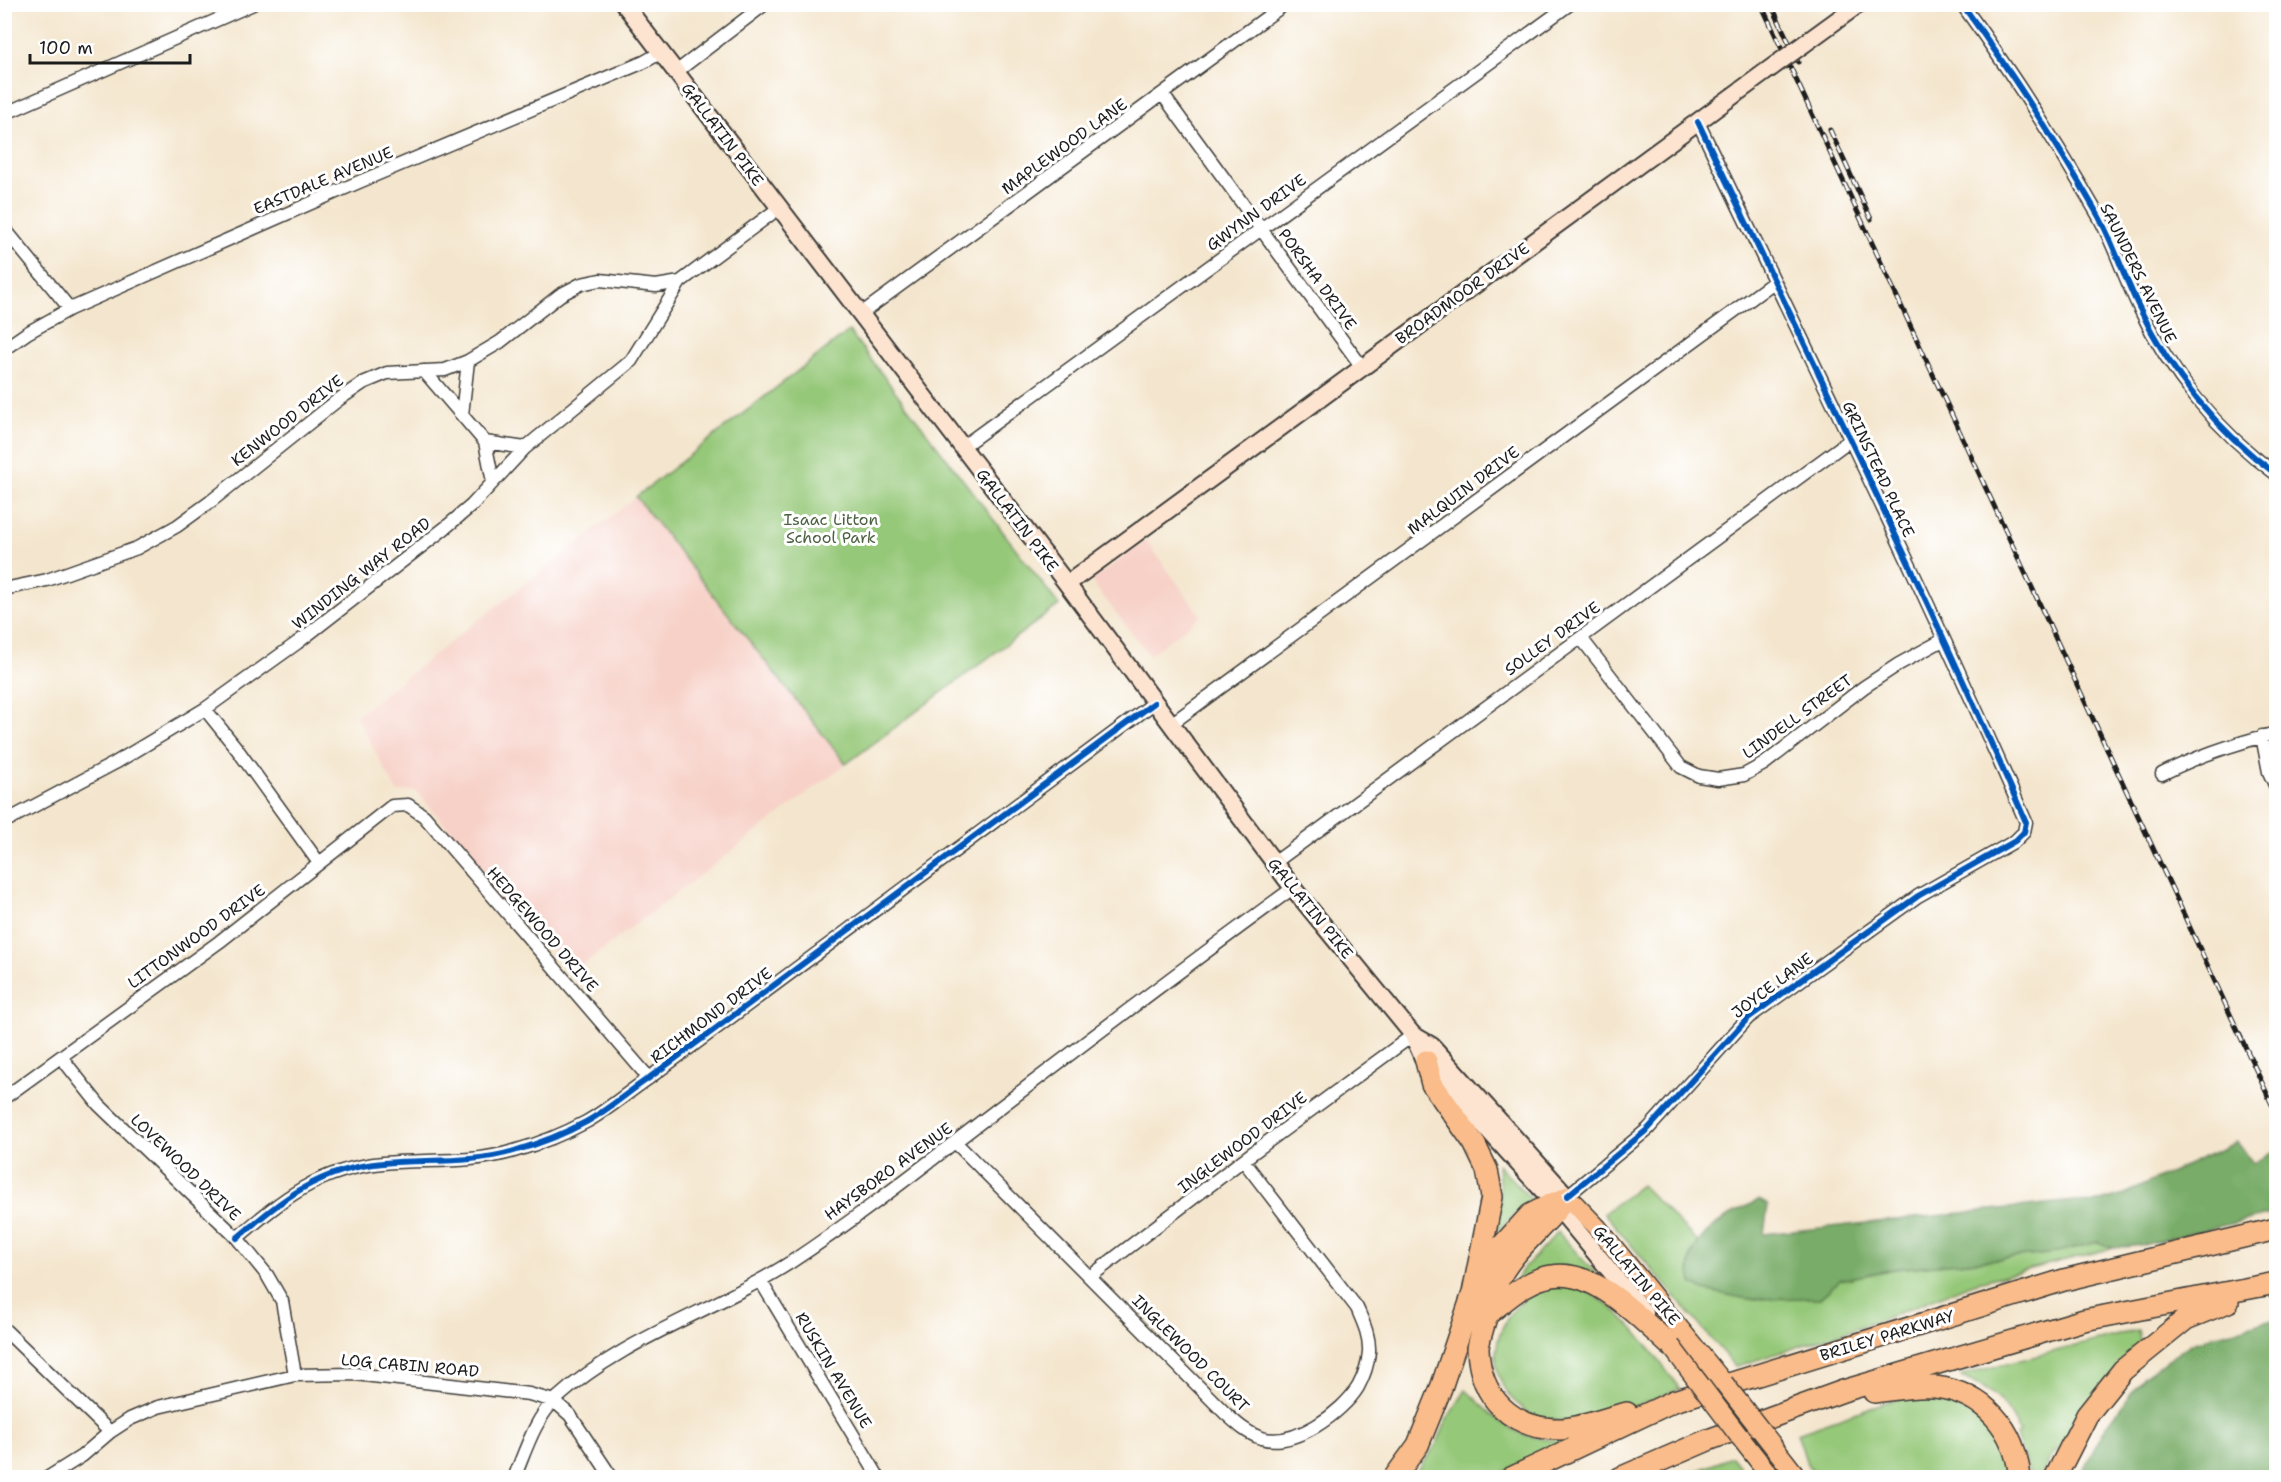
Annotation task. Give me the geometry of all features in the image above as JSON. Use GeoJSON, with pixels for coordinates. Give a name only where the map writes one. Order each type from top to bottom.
{"type":"FeatureCollection","features":[{"type":"Feature","properties":{"kind":"highway"},"geometry":{"type":"LineString","coordinates":[[1394,1478],[1418,1445],[1432,1414],[1473,1293],[1492,1197],[1487,1170],[1474,1143],[1432,1084],[1426,1061]]}},
{"type":"Feature","properties":{"kind":"highway"},"geometry":{"type":"LineString","coordinates":[[1473,1293],[1499,1249],[1530,1215],[1560,1202]]}},
{"type":"Feature","properties":{"kind":"highway"},"geometry":{"type":"LineString","coordinates":[[1560,1202],[1546,1223],[1528,1239],[1510,1262],[1497,1283],[1478,1346],[1483,1379],[1501,1408],[1528,1425],[1562,1429],[1674,1401]]}},
{"type":"Feature","properties":{"kind":"highway","name":"BRILEY PARKWAY"},"geometry":{"type":"LineString","coordinates":[[1511,1478],[1674,1401],[2064,1280],[2277,1229]]}},
{"type":"Feature","properties":{"kind":"highway"},"geometry":{"type":"LineString","coordinates":[[1489,1313],[1535,1281],[1552,1275],[1578,1277],[1602,1288],[1679,1341]]}},
{"type":"Feature","properties":{"kind":"highway"},"geometry":{"type":"LineString","coordinates":[[1620,1478],[1708,1440],[1843,1391],[2084,1320],[2274,1284]]}},
{"type":"Feature","properties":{"kind":"highway"},"geometry":{"type":"LineString","coordinates":[[2055,1478],[2086,1415],[2123,1370],[2186,1319],[2274,1284]]}},
{"type":"Feature","properties":{"kind":"highway"},"geometry":{"type":"LineString","coordinates":[[1843,1391],[1871,1393],[1934,1387],[1973,1399],[1988,1409],[2011,1439],[2018,1457],[2020,1478]]}},
{"type":"Feature","properties":{"kind":"main road","name":"GALLATIN PIKE"},"geometry":{"type":"LineString","coordinates":[[624,4],[862,313],[1293,888],[1413,1035],[1426,1061],[1560,1202],[1598,1228],[1679,1341],[1772,1478]]}},
{"type":"Feature","properties":{"kind":"main road","name":"BROADMOOR DRIVE"},"geometry":{"type":"LineString","coordinates":[[1067,584],[1859,4]]}},
{"type":"Feature","properties":{"kind":"main road","name":"GALLATIN PIKE"},"geometry":{"type":"LineString","coordinates":[[1413,1035],[1432,1046],[1560,1202]]}},
{"type":"Feature","properties":{"kind":"main road","name":"GALLATIN PIKE"},"geometry":{"type":"LineString","coordinates":[[1679,1341],[1796,1476]]}},
{"type":"Feature","properties":{"kind":"street"},"geometry":{"type":"LineString","coordinates":[[4,114],[253,4]]}},
{"type":"Feature","properties":{"kind":"street"},"geometry":{"type":"LineString","coordinates":[[676,72],[765,4]]}},
{"type":"Feature","properties":{"kind":"street","name":"MAPLEWOOD LANE"},"geometry":{"type":"LineString","coordinates":[[862,313],[1285,4]]}},
{"type":"Feature","properties":{"kind":"street","name":"GWYNN DRIVE"},"geometry":{"type":"LineString","coordinates":[[962,447],[1570,4]]}},
{"type":"Feature","properties":{"kind":"street","name":"SAUNDERS AVENUE"},"geometry":{"type":"LineString","coordinates":[[1962,4],[2057,146],[2099,218],[2162,352],[2190,390],[2231,438],[2277,474]]}},
{"type":"Feature","properties":{"kind":"street","name":"EASTDALE AVENUE"},"geometry":{"type":"LineString","coordinates":[[4,349],[70,309],[370,177],[644,62],[660,53]]}},
{"type":"Feature","properties":{"kind":"street","name":"PORSHA DRIVE"},"geometry":{"type":"LineString","coordinates":[[1163,95],[1362,367]]}},
{"type":"Feature","properties":{"kind":"street","name":"GRINSTEAD PLACE"},"geometry":{"type":"LineString","coordinates":[[1698,122],[1985,727],[2026,822],[2024,832]]}},
{"type":"Feature","properties":{"kind":"street"},"geometry":{"type":"LineString","coordinates":[[680,282],[779,208]]}},
{"type":"Feature","properties":{"kind":"street"},"geometry":{"type":"LineString","coordinates":[[4,228],[70,309]]}},
{"type":"Feature","properties":{"kind":"street","name":"KENWOOD DRIVE"},"geometry":{"type":"LineString","coordinates":[[4,589],[47,580],[137,548],[177,526],[363,383],[387,373],[445,370],[468,361],[500,342],[560,295],[581,284],[600,280],[656,286],[680,282]]}},
{"type":"Feature","properties":{"kind":"street","name":"WINDING WAY ROAD"},"geometry":{"type":"LineString","coordinates":[[4,822],[115,763],[206,709],[297,643],[446,528],[471,506],[525,448],[631,361],[680,282]]}},
{"type":"Feature","properties":{"kind":"street","name":"MALQUIN DRIVE"},"geometry":{"type":"LineString","coordinates":[[1171,724],[1774,282]]}},
{"type":"Feature","properties":{"kind":"street"},"geometry":{"type":"LineString","coordinates":[[462,415],[468,361]]}},
{"type":"Feature","properties":{"kind":"street"},"geometry":{"type":"LineString","coordinates":[[424,371],[485,442],[493,482]]}},
{"type":"Feature","properties":{"kind":"street","name":"SOLLEY DRIVE"},"geometry":{"type":"LineString","coordinates":[[1274,863],[1850,440]]}},
{"type":"Feature","properties":{"kind":"street"},"geometry":{"type":"LineString","coordinates":[[485,442],[525,448]]}},
{"type":"Feature","properties":{"kind":"street","name":"LINDELL STREET"},"geometry":{"type":"LineString","coordinates":[[1581,638],[1681,768],[1699,776],[1718,779],[1744,775],[1764,764],[1864,687],[1899,664],[1943,640]]}},
{"type":"Feature","properties":{"kind":"street","name":"RICHMOND DRIVE"},"geometry":{"type":"LineString","coordinates":[[237,1238],[273,1207],[304,1186],[341,1171],[382,1163],[472,1160],[513,1152],[586,1122],[649,1078],[1154,703]]}},
{"type":"Feature","properties":{"kind":"street"},"geometry":{"type":"LineString","coordinates":[[206,709],[237,748],[319,863]]}},
{"type":"Feature","properties":{"kind":"street"},"geometry":{"type":"LineString","coordinates":[[2162,774],[2198,756],[2225,746],[2277,733]]}},
{"type":"Feature","properties":{"kind":"street"},"geometry":{"type":"LineString","coordinates":[[2262,736],[2270,772],[2277,787]]}},
{"type":"Feature","properties":{"kind":"street","name":"HEDGEWOOD DRIVE"},"geometry":{"type":"LineString","coordinates":[[408,805],[424,816],[649,1078]]}},
{"type":"Feature","properties":{"kind":"street","name":"LITTONWOOD DRIVE"},"geometry":{"type":"LineString","coordinates":[[4,1098],[219,942],[392,806],[408,805]]}},
{"type":"Feature","properties":{"kind":"street","name":"JOYCE LANE"},"geometry":{"type":"LineString","coordinates":[[1560,1202],[1648,1129],[1748,1018],[1917,896],[2015,841],[2024,832]]}},
{"type":"Feature","properties":{"kind":"street","name":"HAYSBORO AVENUE"},"geometry":{"type":"LineString","coordinates":[[514,1478],[529,1442],[554,1401],[614,1357],[673,1323],[760,1280],[790,1262],[955,1142],[1293,888]]}},
{"type":"Feature","properties":{"kind":"street","name":"INGLEWOOD DRIVE"},"geometry":{"type":"LineString","coordinates":[[1091,1276],[1413,1035]]}},
{"type":"Feature","properties":{"kind":"street","name":"LOVEWOOD DRIVE"},"geometry":{"type":"LineString","coordinates":[[61,1057],[99,1105],[237,1238],[267,1275],[282,1301],[295,1376]]}},
{"type":"Feature","properties":{"kind":"street","name":"INGLEWOOD COURT"},"geometry":{"type":"LineString","coordinates":[[955,1142],[1224,1412],[1243,1428],[1263,1438],[1284,1439],[1308,1432],[1324,1421],[1357,1388],[1366,1369],[1369,1350],[1367,1330],[1357,1308],[1243,1160]]}},
{"type":"Feature","properties":{"kind":"street","name":"RUSKIN AVENUE"},"geometry":{"type":"LineString","coordinates":[[760,1280],[879,1478]]}},
{"type":"Feature","properties":{"kind":"street"},"geometry":{"type":"LineString","coordinates":[[4,1329],[110,1432]]}},
{"type":"Feature","properties":{"kind":"street","name":"LOG CABIN ROAD"},"geometry":{"type":"LineString","coordinates":[[47,1478],[82,1456],[110,1432],[130,1419],[158,1407],[295,1376],[355,1374],[422,1380],[529,1394],[554,1401]]}},
{"type":"Feature","properties":{"kind":"street"},"geometry":{"type":"LineString","coordinates":[[554,1401],[570,1415],[612,1478]]}},
{"type":"Feature","properties":{"kind":"shaded area"},"geometry":{"type":"Polygon","coordinates":[[[636,497],[846,764],[572,973],[416,791],[397,792],[356,716],[636,497]]]}},
{"type":"Feature","properties":{"kind":"shaded area"},"geometry":{"type":"Polygon","coordinates":[[[1146,540],[1201,616],[1149,655],[1091,581],[1146,540]]]}},
{"type":"Feature","properties":{"kind":"green space","name":"Isaac Litton School Park"},"geometry":{"type":"Polygon","coordinates":[[[849,331],[1059,605],[846,764],[636,497],[849,331]]]}},
{"type":"Feature","properties":{"kind":"green space"},"geometry":{"type":"Polygon","coordinates":[[[2237,1142],[2253,1163],[2276,1151],[2276,1213],[2143,1245],[2113,1248],[2098,1242],[2048,1254],[1894,1269],[1840,1280],[1820,1298],[1748,1299],[1704,1290],[1692,1283],[1690,1267],[1699,1242],[1720,1222],[1759,1200],[1768,1205],[1764,1234],[2075,1201],[2090,1204],[2124,1194],[2237,1142]]]}},
{"type":"Feature","properties":{"kind":"green space"},"geometry":{"type":"Polygon","coordinates":[[[1498,1165],[1532,1200],[1496,1232],[1500,1205],[1498,1165]]]}},
{"type":"Feature","properties":{"kind":"green space"},"geometry":{"type":"Polygon","coordinates":[[[1641,1185],[1699,1243],[1691,1255],[1689,1271],[1820,1298],[1840,1280],[1894,1269],[2048,1254],[2098,1242],[2113,1248],[1970,1284],[1881,1320],[1735,1367],[1604,1213],[1641,1185]]]}},
{"type":"Feature","properties":{"kind":"green space"},"geometry":{"type":"Polygon","coordinates":[[[1558,1232],[1595,1273],[1517,1279],[1523,1269],[1558,1232]]]}},
{"type":"Feature","properties":{"kind":"green space"},"geometry":{"type":"Polygon","coordinates":[[[1557,1286],[1580,1288],[1610,1306],[1636,1331],[1680,1389],[1630,1408],[1578,1420],[1543,1420],[1522,1408],[1508,1394],[1500,1381],[1496,1350],[1499,1335],[1506,1321],[1528,1297],[1557,1286]]]}},
{"type":"Feature","properties":{"kind":"green space"},"geometry":{"type":"Polygon","coordinates":[[[2276,1318],[2276,1477],[2079,1477],[2106,1427],[2144,1376],[2194,1342],[2276,1318]]]}},
{"type":"Feature","properties":{"kind":"green space"},"geometry":{"type":"Polygon","coordinates":[[[2138,1330],[2141,1344],[2065,1447],[2053,1455],[2042,1477],[2031,1477],[2016,1436],[2019,1432],[2016,1429],[2017,1426],[2001,1401],[1988,1390],[1961,1377],[1962,1375],[2138,1330]]]}},
{"type":"Feature","properties":{"kind":"green space"},"geometry":{"type":"Polygon","coordinates":[[[1466,1390],[1503,1423],[1527,1436],[1558,1440],[1577,1439],[1492,1477],[1413,1478],[1436,1445],[1449,1416],[1466,1390]]]}},
{"type":"Feature","properties":{"kind":"green space"},"geometry":{"type":"Polygon","coordinates":[[[1916,1395],[1937,1395],[1967,1404],[1995,1427],[2013,1477],[1817,1477],[1807,1464],[1797,1433],[1886,1402],[1916,1395]]]}},
{"type":"Feature","properties":{"kind":"green space"},"geometry":{"type":"Polygon","coordinates":[[[1732,1457],[1748,1477],[1681,1477],[1732,1457]]]}},
{"type":"Feature","properties":{"kind":"railway"},"geometry":{"type":"LineString","coordinates":[[1761,4],[2276,1113]]}},
{"type":"Feature","properties":{"kind":"railway"},"geometry":{"type":"LineString","coordinates":[[1771,4],[1798,62]]}},
{"type":"Feature","properties":{"kind":"railway"},"geometry":{"type":"LineString","coordinates":[[1830,130],[1871,219]]}},
{"type":"Feature","properties":{"kind":"cycle path"},"geometry":{"type":"LineString","coordinates":[[1962,4],[2033,108],[2098,215],[2151,331],[2180,378],[2215,420],[2254,457],[2276,474]]}},
{"type":"Feature","properties":{"kind":"cycle path"},"geometry":{"type":"LineString","coordinates":[[1567,1196],[1648,1129],[1748,1018],[1918,896],[2015,841],[2024,832],[2026,822],[1906,558],[1698,122]]}},
{"type":"Feature","properties":{"kind":"cycle path"},"geometry":{"type":"LineString","coordinates":[[237,1238],[287,1198],[321,1179],[340,1172],[383,1163],[482,1158],[498,1155],[551,1138],[594,1117],[1154,703]]}}]}
